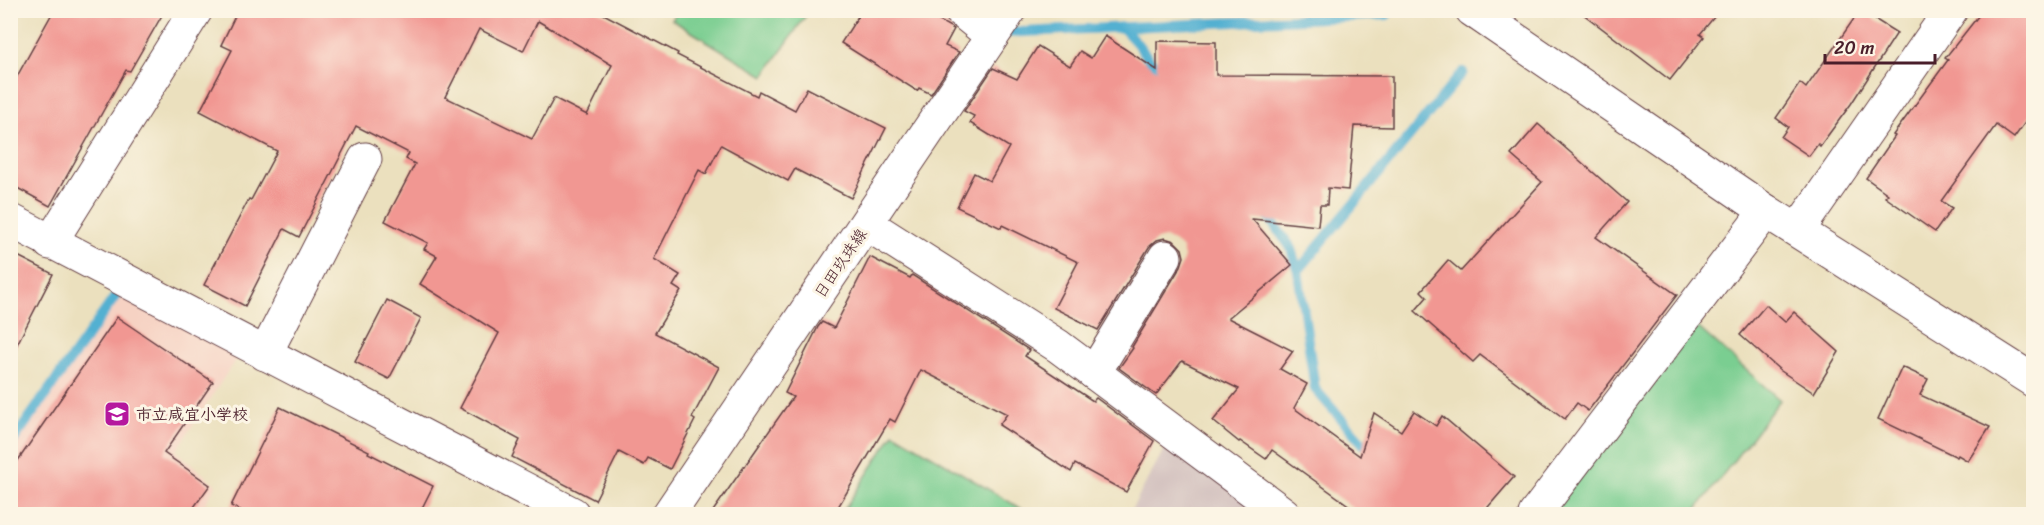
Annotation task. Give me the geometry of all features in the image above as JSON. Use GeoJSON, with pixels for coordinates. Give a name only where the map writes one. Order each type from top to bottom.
{"type":"FeatureCollection","features":[{"type":"Feature","properties":{"kind":"street"},"geometry":{"type":"LineString","coordinates":[[50,243],[196,10]]}},
{"type":"Feature","properties":{"kind":"street"},"geometry":{"type":"LineString","coordinates":[[960,10],[1001,23]]}},
{"type":"Feature","properties":{"kind":"street"},"geometry":{"type":"LineString","coordinates":[[1472,10],[1766,211],[2034,381]]}},
{"type":"Feature","properties":{"kind":"street"},"geometry":{"type":"LineString","coordinates":[[1798,230],[1951,10]]}},
{"type":"Feature","properties":{"kind":"street","name":"日田玖珠線"},"geometry":{"type":"LineString","coordinates":[[669,514],[1001,23]]}},
{"type":"Feature","properties":{"kind":"street"},"geometry":{"type":"LineString","coordinates":[[265,354],[365,159]]}},
{"type":"Feature","properties":{"kind":"street"},"geometry":{"type":"LineString","coordinates":[[1535,514],[1766,211]]}},
{"type":"Feature","properties":{"kind":"street"},"geometry":{"type":"LineString","coordinates":[[10,220],[50,243],[573,514]]}},
{"type":"Feature","properties":{"kind":"street"},"geometry":{"type":"LineString","coordinates":[[867,224],[1058,346],[1284,514]]}},
{"type":"Feature","properties":{"kind":"street"},"geometry":{"type":"LineString","coordinates":[[1094,373],[1165,257]]}},
{"type":"Feature","properties":{"kind":"shaded area","name":"市立咸宜小学校"},"geometry":{"type":"Polygon","coordinates":[[[119,293],[238,356],[176,451],[216,485],[199,514],[11,514],[11,443],[59,384],[119,293]]]}},
{"type":"Feature","properties":{"kind":"shaded area"},"geometry":{"type":"Polygon","coordinates":[[[1168,442],[1266,514],[1129,514],[1168,442]]]}},
{"type":"Feature","properties":{"kind":"green space"},"geometry":{"type":"Polygon","coordinates":[[[678,11],[809,11],[764,76],[672,20],[678,11]]]}},
{"type":"Feature","properties":{"kind":"green space"},"geometry":{"type":"Polygon","coordinates":[[[1693,323],[1780,400],[1693,514],[1551,514],[1693,323]]]}},
{"type":"Feature","properties":{"kind":"green space"},"geometry":{"type":"Polygon","coordinates":[[[894,433],[1030,514],[841,514],[894,433]]]}},
{"type":"Feature","properties":{"kind":"building"},"geometry":{"type":"Polygon","coordinates":[[[54,10],[165,10],[130,71],[126,70],[50,206],[10,184],[10,89],[54,10]]]}},
{"type":"Feature","properties":{"kind":"building"},"geometry":{"type":"Polygon","coordinates":[[[238,10],[596,10],[757,96],[759,91],[795,110],[807,88],[886,128],[851,198],[795,169],[788,181],[721,145],[706,174],[699,170],[654,259],[680,275],[673,286],[681,291],[655,333],[719,367],[692,418],[695,420],[670,469],[648,458],[644,465],[619,452],[595,500],[512,457],[520,440],[460,408],[499,333],[420,284],[437,256],[424,249],[428,243],[385,221],[415,164],[406,159],[409,153],[356,126],[299,237],[284,229],[245,306],[204,285],[277,151],[200,111],[232,50],[221,45],[238,10]],[[538,21],[523,51],[479,29],[445,97],[532,139],[554,98],[587,115],[612,65],[538,21]]]}},
{"type":"Feature","properties":{"kind":"building"},"geometry":{"type":"Polygon","coordinates":[[[862,10],[920,10],[954,29],[945,46],[959,52],[931,94],[919,88],[917,91],[841,43],[862,10]]]}},
{"type":"Feature","properties":{"kind":"building"},"geometry":{"type":"Polygon","coordinates":[[[1578,10],[1720,10],[1700,34],[1704,37],[1670,80],[1578,10]]]}},
{"type":"Feature","properties":{"kind":"building"},"geometry":{"type":"Polygon","coordinates":[[[1860,10],[1897,33],[1851,104],[1820,146],[1818,144],[1809,156],[1781,137],[1788,127],[1776,118],[1800,83],[1806,88],[1860,10]]]}},
{"type":"Feature","properties":{"kind":"building"},"geometry":{"type":"Polygon","coordinates":[[[1983,10],[2034,10],[2034,110],[2014,138],[1996,125],[1941,201],[1952,208],[1935,232],[1885,197],[1888,194],[1866,178],[1895,136],[1893,135],[1948,60],[1945,58],[1983,10]]]}},
{"type":"Feature","properties":{"kind":"building"},"geometry":{"type":"Polygon","coordinates":[[[1105,36],[1157,70],[1157,41],[1216,42],[1216,75],[1392,76],[1392,127],[1354,126],[1348,190],[1328,188],[1327,205],[1320,205],[1318,226],[1252,219],[1292,265],[1228,318],[1293,351],[1280,369],[1307,384],[1294,408],[1360,456],[1374,413],[1401,431],[1414,411],[1436,426],[1442,416],[1514,477],[1482,514],[1361,514],[1272,450],[1266,459],[1239,442],[1213,421],[1239,389],[1182,361],[1156,395],[1119,368],[1181,266],[1184,257],[1182,249],[1174,241],[1165,238],[1157,240],[1149,247],[1098,330],[1054,308],[1078,262],[1002,225],[1001,228],[957,207],[974,173],[990,181],[1009,147],[970,123],[974,116],[964,111],[993,68],[1017,79],[1038,46],[1070,66],[1080,51],[1091,58],[1105,36]]]}},
{"type":"Feature","properties":{"kind":"building"},"geometry":{"type":"Polygon","coordinates":[[[1538,124],[1627,202],[1596,237],[1677,295],[1588,411],[1577,403],[1565,419],[1480,355],[1473,362],[1415,311],[1427,297],[1421,291],[1448,260],[1461,271],[1542,182],[1511,155],[1538,124]]]}},
{"type":"Feature","properties":{"kind":"building"},"geometry":{"type":"Polygon","coordinates":[[[10,252],[53,274],[10,358],[10,252]]]}},
{"type":"Feature","properties":{"kind":"building"},"geometry":{"type":"Polygon","coordinates":[[[870,257],[910,278],[912,275],[1029,350],[1025,356],[1093,401],[1096,398],[1154,441],[1126,492],[1075,464],[1071,472],[999,425],[1007,414],[921,370],[895,422],[890,419],[834,514],[711,514],[793,397],[785,393],[818,327],[822,322],[834,328],[870,257]]]}},
{"type":"Feature","properties":{"kind":"building"},"geometry":{"type":"Polygon","coordinates":[[[387,300],[421,318],[389,379],[355,362],[387,300]]]}},
{"type":"Feature","properties":{"kind":"building"},"geometry":{"type":"Polygon","coordinates":[[[1766,305],[1785,322],[1794,312],[1839,352],[1814,393],[1781,371],[1740,335],[1766,305]]]}},
{"type":"Feature","properties":{"kind":"building","name":"市立咸宜小学校"},"geometry":{"type":"Polygon","coordinates":[[[117,317],[213,382],[164,453],[210,485],[189,514],[10,514],[10,472],[117,317]]]}},
{"type":"Feature","properties":{"kind":"building"},"geometry":{"type":"Polygon","coordinates":[[[1902,367],[1928,379],[1920,395],[1990,427],[1968,461],[1878,419],[1902,367]]]}},
{"type":"Feature","properties":{"kind":"building"},"geometry":{"type":"Polygon","coordinates":[[[280,407],[433,486],[419,514],[247,514],[231,506],[280,407]]]}},
{"type":"Feature","properties":{"kind":"waterway"},"geometry":{"type":"LineString","coordinates":[[1001,33],[1387,15]]}},
{"type":"Feature","properties":{"kind":"waterway"},"geometry":{"type":"LineString","coordinates":[[1122,27],[1165,80]]}},
{"type":"Feature","properties":{"kind":"waterway"},"geometry":{"type":"LineString","coordinates":[[1373,455],[1315,389],[1298,271],[1463,72]]}},
{"type":"Feature","properties":{"kind":"waterway"},"geometry":{"type":"LineString","coordinates":[[1263,210],[1290,246],[1298,271]]}},
{"type":"Feature","properties":{"kind":"waterway"},"geometry":{"type":"LineString","coordinates":[[10,445],[122,287]]}},
{"type":"Feature","properties":{"kind":"place","name":"市立咸宜小学校"},"geometry":{"type":"Point","coordinates":[117,414]}}]}
